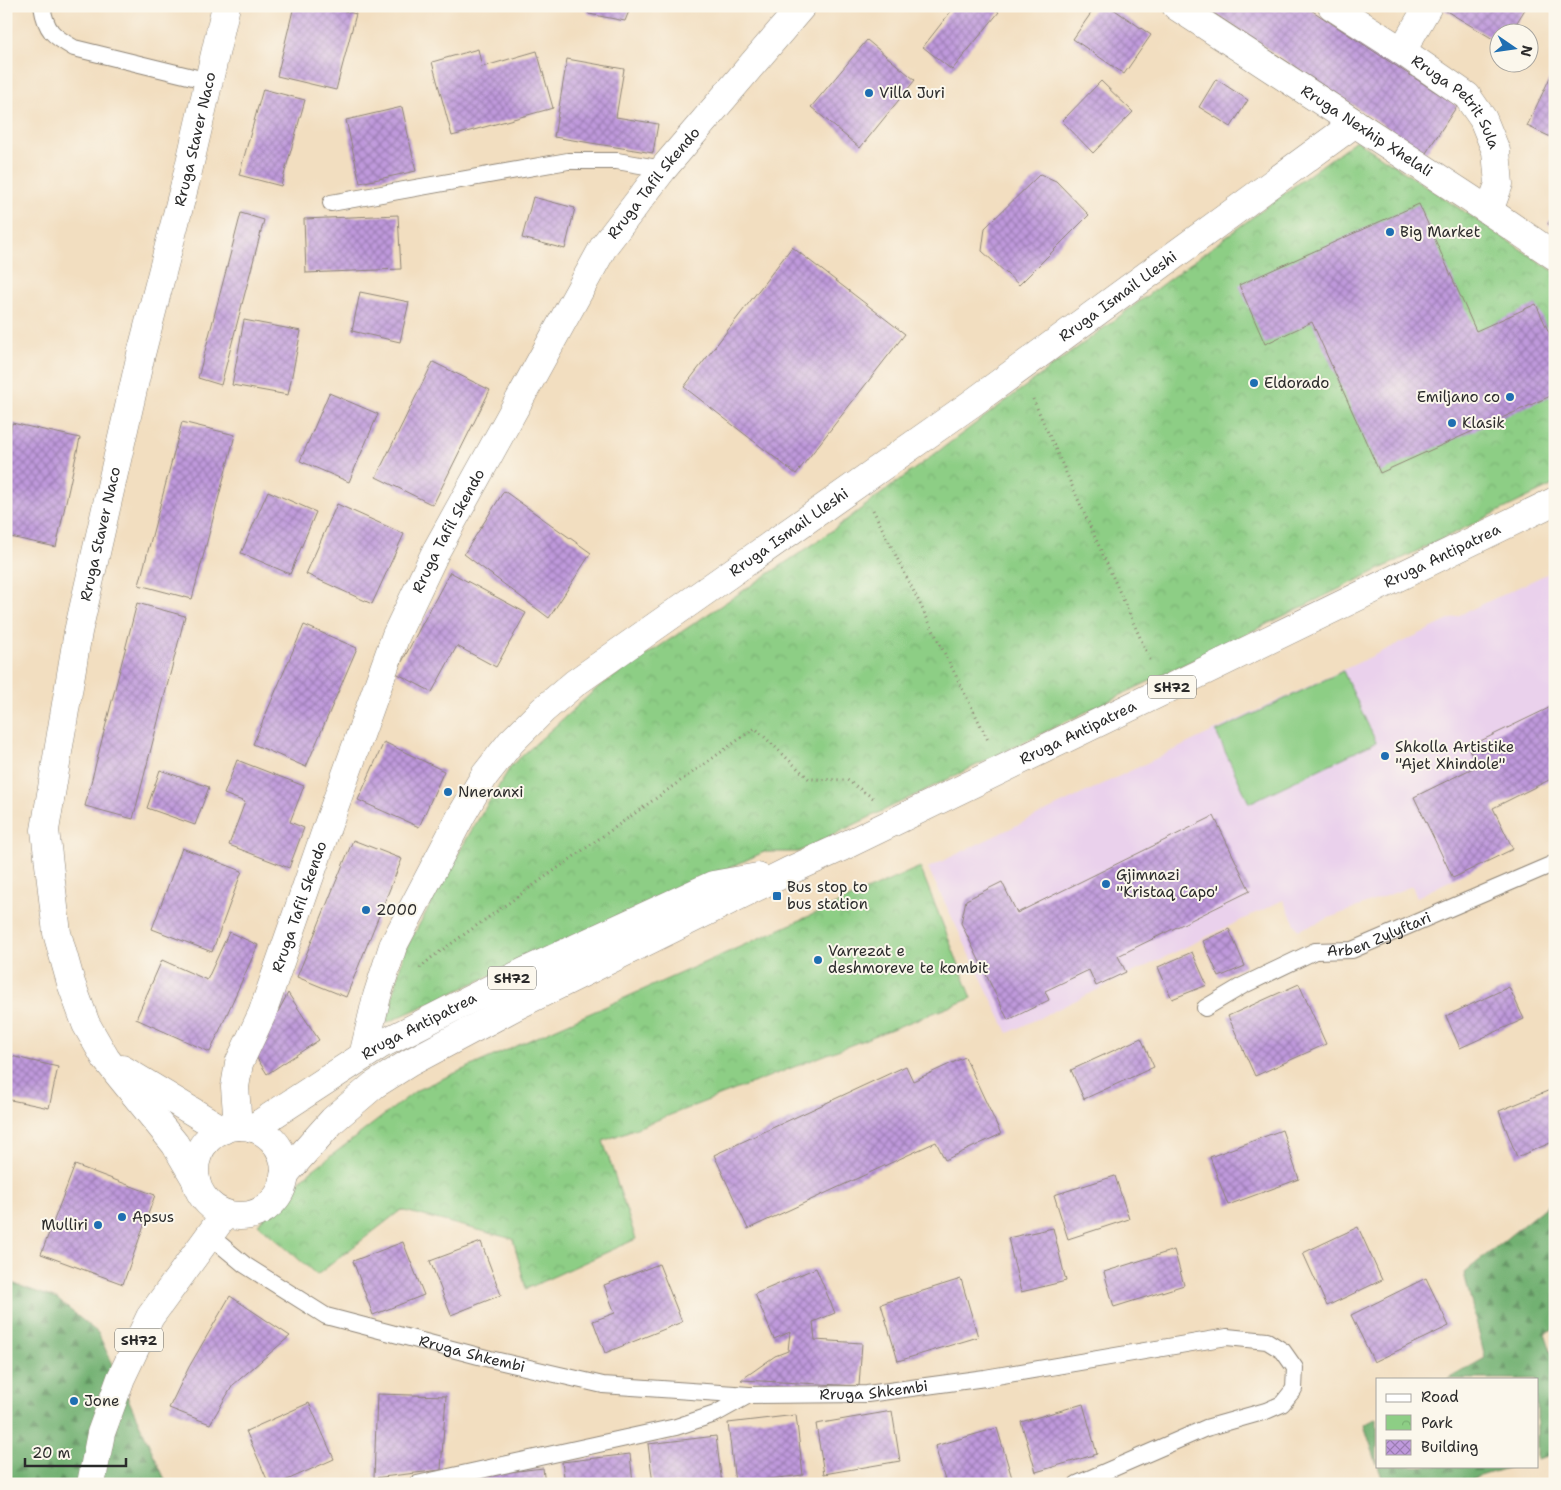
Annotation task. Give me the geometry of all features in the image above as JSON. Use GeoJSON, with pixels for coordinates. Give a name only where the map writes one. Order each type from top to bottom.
{"type":"FeatureCollection","features":[{"type":"Feature","properties":{"kind":"main road","name":"Rruga Staver Naco"},"geometry":{"type":"LineString","coordinates":[[196,1180],[175,1144],[106,1059],[86,1024],[71,983],[58,933],[45,830],[78,632],[141,354],[186,180],[226,6]]}},
{"type":"Feature","properties":{"kind":"main road","name":"Rruga Tafil Skendo"},"geometry":{"type":"LineString","coordinates":[[238,1128],[235,1087],[239,1063],[262,1014],[396,635],[436,551],[604,246],[664,169],[802,6]]}},
{"type":"Feature","properties":{"kind":"main road","name":"Rruga Nexhip Xhelali"},"geometry":{"type":"LineString","coordinates":[[1176,6],[1555,256]]}},
{"type":"Feature","properties":{"kind":"main road"},"geometry":{"type":"LineString","coordinates":[[1332,6],[1402,51]]}},
{"type":"Feature","properties":{"kind":"main road","name":"Rruga Petrit Sula"},"geometry":{"type":"LineString","coordinates":[[1428,6],[1402,51],[1467,96],[1483,119],[1496,151],[1499,184],[1489,211]]}},
{"type":"Feature","properties":{"kind":"main road","name":"Rruga Ismail Lleshi"},"geometry":{"type":"LineString","coordinates":[[363,1056],[377,996],[393,946],[461,816],[485,775],[511,742],[543,710],[575,684],[1019,368],[1355,123]]}},
{"type":"Feature","properties":{"kind":"main road","name":"Rruga Antipatrea"},"geometry":{"type":"LineString","coordinates":[[225,1214],[240,1216],[255,1214],[268,1206],[279,1195],[284,1175],[334,1120],[374,1085],[408,1063],[516,1006],[789,871],[903,818],[1555,501]]}},
{"type":"Feature","properties":{"kind":"main road","name":"Rruga Antipatrea"},"geometry":{"type":"LineString","coordinates":[[196,1180],[196,1165],[200,1150],[210,1138],[238,1128],[380,1045],[524,972],[713,885],[789,871]]}},
{"type":"Feature","properties":{"kind":"main road","name":"Rruga Staver Naco"},"geometry":{"type":"LineString","coordinates":[[106,1059],[238,1128]]}},
{"type":"Feature","properties":{"kind":"main road"},"geometry":{"type":"LineString","coordinates":[[238,1128],[267,1136],[278,1148],[284,1163],[284,1175]]}},
{"type":"Feature","properties":{"kind":"main road"},"geometry":{"type":"LineString","coordinates":[[196,1180],[202,1195],[212,1206],[225,1214]]}},
{"type":"Feature","properties":{"kind":"main road","name":"SH72"},"geometry":{"type":"LineString","coordinates":[[91,1484],[100,1433],[121,1378],[150,1317],[225,1214]]}},
{"type":"Feature","properties":{"kind":"lane"},"geometry":{"type":"LineString","coordinates":[[42,6],[44,20],[55,38],[74,48],[209,81]]}},
{"type":"Feature","properties":{"kind":"lane"},"geometry":{"type":"LineString","coordinates":[[331,203],[568,161],[617,161],[664,169]]}},
{"type":"Feature","properties":{"kind":"lane","name":"Arben Zylyftari"},"geometry":{"type":"LineString","coordinates":[[1205,1008],[1242,986],[1315,951],[1352,950],[1555,863]]}},
{"type":"Feature","properties":{"kind":"lane","name":"Rruga Shkembi"},"geometry":{"type":"LineString","coordinates":[[210,1236],[245,1265],[326,1316],[490,1360],[603,1385],[749,1396],[867,1394],[985,1378],[1226,1337],[1267,1341],[1283,1351],[1295,1368],[1294,1388],[1282,1404],[1266,1411],[1206,1428],[1077,1484]]}},
{"type":"Feature","properties":{"kind":"lane"},"geometry":{"type":"LineString","coordinates":[[417,1484],[676,1428],[715,1414],[749,1396]]}},
{"type":"Feature","properties":{"kind":"path"},"geometry":{"type":"LineString","coordinates":[[1019,368],[1164,691]]}},
{"type":"Feature","properties":{"kind":"path"},"geometry":{"type":"LineString","coordinates":[[859,483],[1003,769]]}},
{"type":"Feature","properties":{"kind":"path"},"geometry":{"type":"LineString","coordinates":[[417,971],[439,952],[755,728],[809,779],[847,780],[903,818]]}},
{"type":"Feature","properties":{"kind":"shaded area"},"geometry":{"type":"Polygon","coordinates":[[[1555,570],[1555,777],[1493,808],[1513,849],[1417,897],[1412,886],[1298,930],[1283,900],[1008,1033],[928,868],[1555,570]]]}},
{"type":"Feature","properties":{"kind":"green space"},"geometry":{"type":"Polygon","coordinates":[[[1356,140],[1555,272],[1555,484],[798,852],[764,852],[386,1023],[404,952],[470,833],[511,766],[597,688],[818,541],[1356,140]]]}},
{"type":"Feature","properties":{"kind":"green space"},"geometry":{"type":"Polygon","coordinates":[[[1343,671],[1376,742],[1249,803],[1216,732],[1343,671]]]}},
{"type":"Feature","properties":{"kind":"green space"},"geometry":{"type":"Polygon","coordinates":[[[920,867],[972,998],[603,1141],[636,1239],[526,1289],[513,1239],[401,1210],[317,1275],[258,1224],[306,1175],[417,1090],[920,867]]]}},
{"type":"Feature","properties":{"kind":"green space"},"geometry":{"type":"Polygon","coordinates":[[[1555,1199],[1555,1328],[1545,1333],[1555,1363],[1555,1454],[1538,1459],[1538,1378],[1450,1378],[1485,1358],[1464,1273],[1555,1199]]]}},
{"type":"Feature","properties":{"kind":"green space"},"geometry":{"type":"Polygon","coordinates":[[[6,1281],[57,1299],[98,1333],[167,1484],[6,1484],[6,1281]]]}},
{"type":"Feature","properties":{"kind":"green space"},"geometry":{"type":"Polygon","coordinates":[[[1376,1419],[1376,1461],[1364,1425],[1376,1419]]]}},
{"type":"Feature","properties":{"kind":"green space"},"geometry":{"type":"Polygon","coordinates":[[[1379,1468],[1506,1468],[1454,1484],[1384,1484],[1379,1468]]]}},
{"type":"Feature","properties":{"kind":"building"},"geometry":{"type":"Polygon","coordinates":[[[294,6],[326,6],[356,14],[336,90],[277,76],[294,6]]]}},
{"type":"Feature","properties":{"kind":"building"},"geometry":{"type":"Polygon","coordinates":[[[582,6],[631,6],[625,21],[589,14],[582,6]]]}},
{"type":"Feature","properties":{"kind":"building"},"geometry":{"type":"Polygon","coordinates":[[[955,6],[991,6],[999,12],[952,70],[923,47],[955,6]]]}},
{"type":"Feature","properties":{"kind":"building"},"geometry":{"type":"Polygon","coordinates":[[[1096,6],[1109,6],[1151,35],[1124,74],[1073,39],[1096,6]]]}},
{"type":"Feature","properties":{"kind":"building"},"geometry":{"type":"Polygon","coordinates":[[[1216,6],[1305,6],[1457,106],[1426,153],[1212,12],[1216,6]]]}},
{"type":"Feature","properties":{"kind":"building"},"geometry":{"type":"Polygon","coordinates":[[[1444,6],[1527,6],[1517,22],[1488,22],[1488,36],[1443,9],[1444,6]]]}},
{"type":"Feature","properties":{"kind":"building"},"geometry":{"type":"Polygon","coordinates":[[[867,40],[915,80],[860,148],[811,107],[867,40]]]}},
{"type":"Feature","properties":{"kind":"building"},"geometry":{"type":"Polygon","coordinates":[[[478,49],[482,67],[537,51],[553,108],[452,136],[432,62],[478,49]]]}},
{"type":"Feature","properties":{"kind":"building"},"geometry":{"type":"Polygon","coordinates":[[[567,59],[624,69],[616,117],[658,124],[653,153],[554,137],[567,59]]]}},
{"type":"Feature","properties":{"kind":"building"},"geometry":{"type":"Polygon","coordinates":[[[1555,67],[1555,139],[1527,126],[1555,67]]]}},
{"type":"Feature","properties":{"kind":"building"},"geometry":{"type":"Polygon","coordinates":[[[1216,79],[1248,100],[1231,127],[1199,107],[1216,79]]]}},
{"type":"Feature","properties":{"kind":"building"},"geometry":{"type":"Polygon","coordinates":[[[1101,81],[1133,112],[1093,153],[1062,121],[1101,81]]]}},
{"type":"Feature","properties":{"kind":"building"},"geometry":{"type":"Polygon","coordinates":[[[263,89],[305,100],[281,186],[239,175],[263,89]]]}},
{"type":"Feature","properties":{"kind":"building"},"geometry":{"type":"Polygon","coordinates":[[[402,107],[416,171],[360,183],[346,120],[402,107]]]}},
{"type":"Feature","properties":{"kind":"building"},"geometry":{"type":"Polygon","coordinates":[[[1040,174],[1056,181],[1089,215],[1019,285],[982,251],[985,228],[1040,174]]]}},
{"type":"Feature","properties":{"kind":"building"},"geometry":{"type":"Polygon","coordinates":[[[533,197],[575,208],[565,249],[522,238],[533,197]]]}},
{"type":"Feature","properties":{"kind":"building"},"geometry":{"type":"Polygon","coordinates":[[[1419,204],[1476,331],[1536,304],[1555,346],[1555,394],[1380,473],[1312,322],[1265,344],[1239,285],[1419,204]]]}},
{"type":"Feature","properties":{"kind":"building"},"geometry":{"type":"Polygon","coordinates":[[[1555,212],[1555,228],[1548,224],[1555,212]]]}},
{"type":"Feature","properties":{"kind":"building"},"geometry":{"type":"Polygon","coordinates":[[[241,213],[264,220],[221,385],[198,378],[241,213]]]}},
{"type":"Feature","properties":{"kind":"building"},"geometry":{"type":"Polygon","coordinates":[[[398,215],[401,269],[306,273],[304,219],[398,215]]]}},
{"type":"Feature","properties":{"kind":"building"},"geometry":{"type":"Polygon","coordinates":[[[792,247],[905,334],[796,474],[684,387],[792,247]]]}},
{"type":"Feature","properties":{"kind":"building"},"geometry":{"type":"Polygon","coordinates":[[[360,292],[409,302],[400,342],[352,331],[360,292]]]}},
{"type":"Feature","properties":{"kind":"building"},"geometry":{"type":"Polygon","coordinates":[[[244,320],[301,331],[288,395],[232,385],[244,320]]]}},
{"type":"Feature","properties":{"kind":"building"},"geometry":{"type":"Polygon","coordinates":[[[433,362],[490,390],[433,505],[376,477],[433,362]]]}},
{"type":"Feature","properties":{"kind":"building"},"geometry":{"type":"Polygon","coordinates":[[[329,393],[378,414],[349,482],[300,461],[329,393]]]}},
{"type":"Feature","properties":{"kind":"building"},"geometry":{"type":"Polygon","coordinates":[[[182,422],[235,435],[192,599],[139,585],[182,422]]]}},
{"type":"Feature","properties":{"kind":"building"},"geometry":{"type":"Polygon","coordinates":[[[12,423],[80,438],[56,547],[6,536],[6,451],[12,423]]]}},
{"type":"Feature","properties":{"kind":"building"},"geometry":{"type":"Polygon","coordinates":[[[268,491],[316,512],[290,574],[241,553],[268,491]]]}},
{"type":"Feature","properties":{"kind":"building"},"geometry":{"type":"Polygon","coordinates":[[[504,491],[591,553],[549,618],[464,554],[504,491]]]}},
{"type":"Feature","properties":{"kind":"building"},"geometry":{"type":"Polygon","coordinates":[[[337,504],[404,534],[372,604],[306,574],[337,504]]]}},
{"type":"Feature","properties":{"kind":"building"},"geometry":{"type":"Polygon","coordinates":[[[450,572],[526,613],[496,667],[457,646],[432,692],[396,673],[450,572]]]}},
{"type":"Feature","properties":{"kind":"building"},"geometry":{"type":"Polygon","coordinates":[[[137,603],[185,616],[133,819],[85,806],[137,603]]]}},
{"type":"Feature","properties":{"kind":"building"},"geometry":{"type":"Polygon","coordinates":[[[304,625],[357,648],[306,767],[253,744],[304,625]]]}},
{"type":"Feature","properties":{"kind":"building"},"geometry":{"type":"Polygon","coordinates":[[[1555,705],[1555,777],[1493,808],[1513,849],[1453,878],[1414,797],[1477,766],[1468,747],[1555,705]]]}},
{"type":"Feature","properties":{"kind":"building"},"geometry":{"type":"Polygon","coordinates":[[[384,742],[444,771],[419,827],[358,800],[384,742]]]}},
{"type":"Feature","properties":{"kind":"building"},"geometry":{"type":"Polygon","coordinates":[[[237,760],[304,786],[290,822],[304,828],[289,868],[229,845],[245,802],[224,794],[237,760]]]}},
{"type":"Feature","properties":{"kind":"building"},"geometry":{"type":"Polygon","coordinates":[[[160,770],[209,787],[195,825],[147,808],[160,770]]]}},
{"type":"Feature","properties":{"kind":"building"},"geometry":{"type":"Polygon","coordinates":[[[1214,816],[1250,891],[1118,956],[1126,972],[1096,986],[1089,970],[1045,991],[1049,1000],[1008,1020],[961,923],[966,900],[1002,882],[1017,913],[1214,816]]]}},
{"type":"Feature","properties":{"kind":"building"},"geometry":{"type":"Polygon","coordinates":[[[353,840],[402,859],[346,997],[297,977],[353,840]]]}},
{"type":"Feature","properties":{"kind":"building"},"geometry":{"type":"Polygon","coordinates":[[[182,848],[242,871],[212,952],[152,929],[182,848]]]}},
{"type":"Feature","properties":{"kind":"building"},"geometry":{"type":"Polygon","coordinates":[[[1229,929],[1245,966],[1219,977],[1203,941],[1229,929]]]}},
{"type":"Feature","properties":{"kind":"building"},"geometry":{"type":"Polygon","coordinates":[[[229,932],[258,945],[210,1052],[136,1019],[162,960],[207,980],[229,932]]]}},
{"type":"Feature","properties":{"kind":"building"},"geometry":{"type":"Polygon","coordinates":[[[1192,952],[1207,985],[1172,999],[1158,967],[1192,952]]]}},
{"type":"Feature","properties":{"kind":"building"},"geometry":{"type":"Polygon","coordinates":[[[1299,984],[1326,1044],[1255,1076],[1228,1016],[1299,984]]]}},
{"type":"Feature","properties":{"kind":"building"},"geometry":{"type":"Polygon","coordinates":[[[1509,987],[1524,1019],[1460,1048],[1446,1016],[1509,987]]]}},
{"type":"Feature","properties":{"kind":"building"},"geometry":{"type":"Polygon","coordinates":[[[288,993],[319,1040],[267,1074],[255,1055],[288,993]]]}},
{"type":"Feature","properties":{"kind":"building"},"geometry":{"type":"Polygon","coordinates":[[[1141,1038],[1154,1067],[1084,1099],[1071,1070],[1141,1038]]]}},
{"type":"Feature","properties":{"kind":"building"},"geometry":{"type":"Polygon","coordinates":[[[11,1056],[58,1067],[49,1108],[6,1099],[6,1076],[11,1056]]]}},
{"type":"Feature","properties":{"kind":"building"},"geometry":{"type":"Polygon","coordinates":[[[965,1057],[1001,1134],[945,1160],[936,1142],[748,1229],[714,1155],[906,1066],[913,1081],[965,1057]]]}},
{"type":"Feature","properties":{"kind":"building"},"geometry":{"type":"Polygon","coordinates":[[[1555,1088],[1555,1141],[1517,1157],[1499,1111],[1555,1088]]]}},
{"type":"Feature","properties":{"kind":"building"},"geometry":{"type":"Polygon","coordinates":[[[1282,1130],[1299,1179],[1228,1205],[1210,1157],[1282,1130]]]}},
{"type":"Feature","properties":{"kind":"building","name":"Mulliri"},"geometry":{"type":"Polygon","coordinates":[[[75,1165],[155,1195],[123,1284],[41,1254],[75,1165]]]}},
{"type":"Feature","properties":{"kind":"building"},"geometry":{"type":"Polygon","coordinates":[[[1115,1176],[1129,1219],[1068,1239],[1054,1195],[1115,1176]]]}},
{"type":"Feature","properties":{"kind":"building"},"geometry":{"type":"Polygon","coordinates":[[[1358,1227],[1382,1280],[1327,1306],[1303,1253],[1358,1227]]]}},
{"type":"Feature","properties":{"kind":"building"},"geometry":{"type":"Polygon","coordinates":[[[1053,1228],[1066,1281],[1021,1292],[1008,1238],[1053,1228]]]}},
{"type":"Feature","properties":{"kind":"building"},"geometry":{"type":"Polygon","coordinates":[[[403,1242],[424,1295],[373,1315],[353,1261],[403,1242]]]}},
{"type":"Feature","properties":{"kind":"building"},"geometry":{"type":"Polygon","coordinates":[[[481,1242],[501,1295],[451,1315],[430,1261],[481,1242]]]}},
{"type":"Feature","properties":{"kind":"building"},"geometry":{"type":"Polygon","coordinates":[[[1174,1250],[1184,1285],[1114,1307],[1104,1272],[1174,1250]]]}},
{"type":"Feature","properties":{"kind":"building"},"geometry":{"type":"Polygon","coordinates":[[[659,1264],[682,1322],[605,1353],[593,1321],[615,1313],[604,1285],[659,1264]]]}},
{"type":"Feature","properties":{"kind":"building"},"geometry":{"type":"Polygon","coordinates":[[[816,1268],[835,1313],[813,1322],[815,1340],[862,1343],[859,1386],[741,1380],[775,1356],[788,1351],[790,1332],[774,1339],[755,1294],[816,1268]]]}},
{"type":"Feature","properties":{"kind":"building"},"geometry":{"type":"Polygon","coordinates":[[[1426,1278],[1449,1326],[1374,1362],[1351,1315],[1426,1278]]]}},
{"type":"Feature","properties":{"kind":"building"},"geometry":{"type":"Polygon","coordinates":[[[961,1279],[978,1337],[898,1361],[881,1304],[961,1279]]]}},
{"type":"Feature","properties":{"kind":"building"},"geometry":{"type":"Polygon","coordinates":[[[230,1296],[290,1336],[233,1385],[210,1424],[169,1408],[189,1367],[230,1296]]]}},
{"type":"Feature","properties":{"kind":"building"},"geometry":{"type":"Polygon","coordinates":[[[377,1394],[446,1396],[441,1470],[374,1478],[377,1394]]]}},
{"type":"Feature","properties":{"kind":"building"},"geometry":{"type":"Polygon","coordinates":[[[309,1403],[334,1459],[278,1484],[269,1484],[246,1431],[309,1403]]]}},
{"type":"Feature","properties":{"kind":"building"},"geometry":{"type":"Polygon","coordinates":[[[1083,1404],[1097,1454],[1036,1472],[1021,1422],[1083,1404]]]}},
{"type":"Feature","properties":{"kind":"building"},"geometry":{"type":"Polygon","coordinates":[[[892,1411],[900,1461],[824,1474],[816,1424],[892,1411]]]}},
{"type":"Feature","properties":{"kind":"building"},"geometry":{"type":"Polygon","coordinates":[[[796,1415],[803,1475],[735,1483],[728,1423],[796,1415]]]}},
{"type":"Feature","properties":{"kind":"building"},"geometry":{"type":"Polygon","coordinates":[[[997,1428],[1012,1478],[992,1484],[946,1484],[935,1446],[997,1428]]]}},
{"type":"Feature","properties":{"kind":"building"},"geometry":{"type":"Polygon","coordinates":[[[716,1436],[722,1484],[653,1484],[648,1444],[716,1436]]]}},
{"type":"Feature","properties":{"kind":"building"},"geometry":{"type":"Polygon","coordinates":[[[630,1454],[633,1484],[565,1484],[562,1462],[630,1454]]]}},
{"type":"Feature","properties":{"kind":"building"},"geometry":{"type":"Polygon","coordinates":[[[543,1468],[545,1484],[476,1484],[476,1476],[543,1468]]]}},
{"type":"Feature","properties":{"kind":"place","name":"Villa Juri"},"geometry":{"type":"Point","coordinates":[869,93]}},
{"type":"Feature","properties":{"kind":"place","name":"Big Market"},"geometry":{"type":"Point","coordinates":[1390,232]}},
{"type":"Feature","properties":{"kind":"place","name":"Eldorado"},"geometry":{"type":"Point","coordinates":[1254,383]}},
{"type":"Feature","properties":{"kind":"place","name":"Emiljano co"},"geometry":{"type":"Point","coordinates":[1510,397]}},
{"type":"Feature","properties":{"kind":"place","name":"Klasik"},"geometry":{"type":"Point","coordinates":[1452,423]}},
{"type":"Feature","properties":{"kind":"place","name":"Shkolla Artistike ''Ajet Xhindole''"},"geometry":{"type":"Point","coordinates":[1385,756]}},
{"type":"Feature","properties":{"kind":"place","name":"Nneranxi"},"geometry":{"type":"Point","coordinates":[448,792]}},
{"type":"Feature","properties":{"kind":"place","name":"Gjimnazi ''Kristaq Capo'"},"geometry":{"type":"Point","coordinates":[1106,884]}},
{"type":"Feature","properties":{"kind":"place","name":"Bus stop to bus station"},"geometry":{"type":"Point","coordinates":[777,896]}},
{"type":"Feature","properties":{"kind":"place","name":"2000"},"geometry":{"type":"Point","coordinates":[366,910]}},
{"type":"Feature","properties":{"kind":"place","name":"Varrezat e deshmoreve te kombit"},"geometry":{"type":"Point","coordinates":[818,960]}},
{"type":"Feature","properties":{"kind":"place","name":"Apsus"},"geometry":{"type":"Point","coordinates":[122,1217]}},
{"type":"Feature","properties":{"kind":"place","name":"Mulliri"},"geometry":{"type":"Point","coordinates":[98,1225]}},
{"type":"Feature","properties":{"kind":"place","name":"Jone"},"geometry":{"type":"Point","coordinates":[74,1401]}}]}
